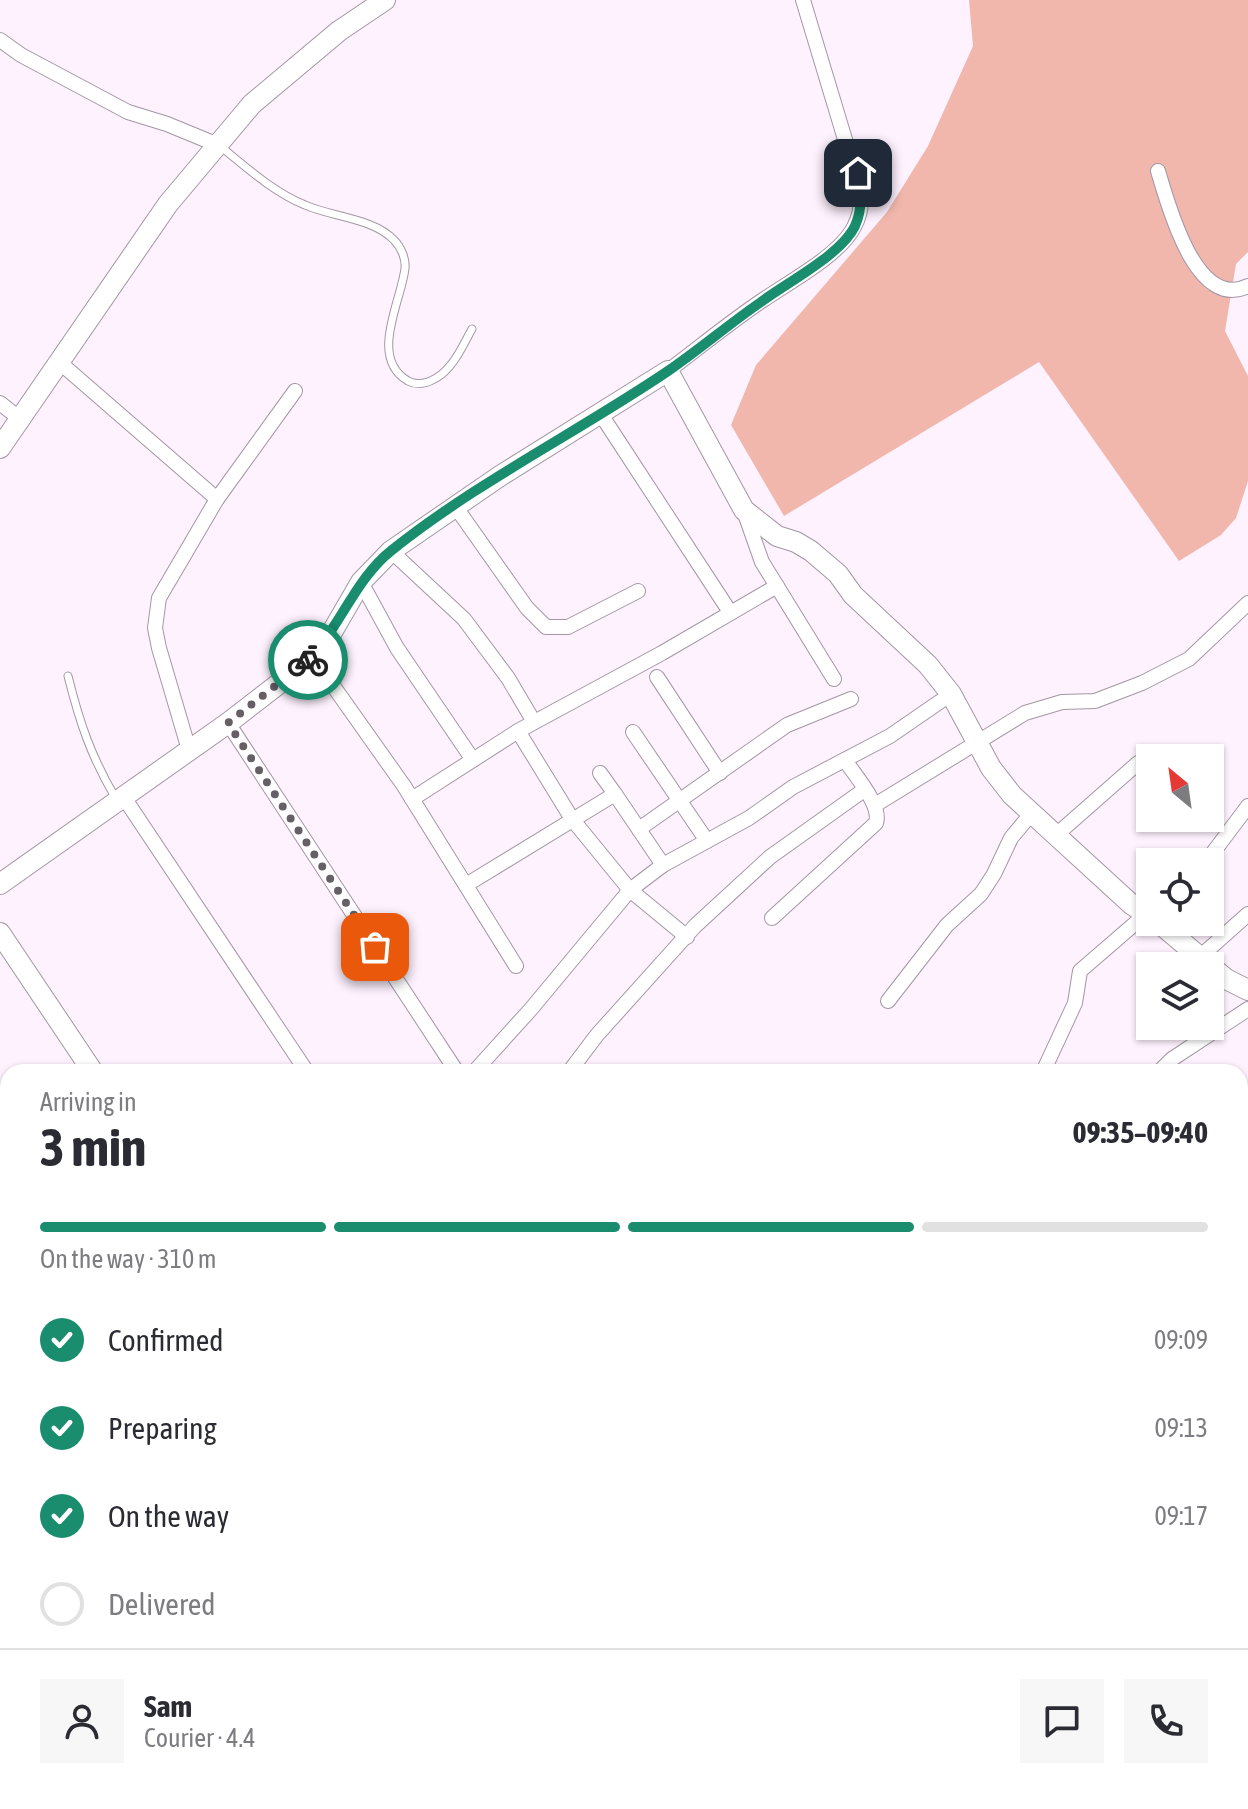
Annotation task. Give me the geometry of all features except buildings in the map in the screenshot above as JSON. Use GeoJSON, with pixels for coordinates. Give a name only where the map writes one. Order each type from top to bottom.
{"type":"FeatureCollection","features":[{"type":"Feature","properties":{"kind":"street"},"geometry":{"type":"LineString","coordinates":[[0,448],[168,204],[252,104],[339,31],[385,0]]}},
{"type":"Feature","properties":{"kind":"street"},"geometry":{"type":"LineString","coordinates":[[0,884],[228,723],[312,656],[332,632],[361,582],[391,551],[455,506],[668,371],[843,242],[854,227],[862,199],[858,173],[850,156],[803,0]]}},
{"type":"Feature","properties":{"kind":"street"},"geometry":{"type":"LineString","coordinates":[[0,40],[21,55],[128,112],[218,145]]}},
{"type":"Feature","properties":{"kind":"street"},"geometry":{"type":"LineString","coordinates":[[1158,171],[1177,232],[1195,263],[1212,283],[1228,291],[1248,286]]}},
{"type":"Feature","properties":{"kind":"street"},"geometry":{"type":"LineString","coordinates":[[58,361],[217,499]]}},
{"type":"Feature","properties":{"kind":"street"},"geometry":{"type":"LineString","coordinates":[[668,371],[744,510],[754,545],[834,679]]}},
{"type":"Feature","properties":{"kind":"street"},"geometry":{"type":"LineString","coordinates":[[189,750],[155,628],[159,598],[217,499],[295,391]]}},
{"type":"Feature","properties":{"kind":"street"},"geometry":{"type":"LineString","coordinates":[[0,403],[20,419]]}},
{"type":"Feature","properties":{"kind":"street"},"geometry":{"type":"LineString","coordinates":[[600,413],[730,612]]}},
{"type":"Feature","properties":{"kind":"street"},"geometry":{"type":"LineString","coordinates":[[455,506],[527,608],[546,627],[568,627],[638,591]]}},
{"type":"Feature","properties":{"kind":"street"},"geometry":{"type":"LineString","coordinates":[[744,510],[777,536],[811,551],[838,574],[853,595],[928,665],[951,694],[991,768],[1031,814],[1136,905]]}},
{"type":"Feature","properties":{"kind":"street"},"geometry":{"type":"LineString","coordinates":[[391,551],[464,619],[508,678],[534,722]]}},
{"type":"Feature","properties":{"kind":"street"},"geometry":{"type":"LineString","coordinates":[[361,582],[397,648],[473,760]]}},
{"type":"Feature","properties":{"kind":"street"},"geometry":{"type":"LineString","coordinates":[[412,799],[518,731],[777,586]]}},
{"type":"Feature","properties":{"kind":"street"},"geometry":{"type":"LineString","coordinates":[[875,805],[1025,713],[1062,702],[1095,701],[1142,683],[1189,659],[1248,603]]}},
{"type":"Feature","properties":{"kind":"street"},"geometry":{"type":"LineString","coordinates":[[312,656],[412,799],[516,966]]}},
{"type":"Feature","properties":{"kind":"street"},"geometry":{"type":"LineString","coordinates":[[657,677],[720,773]]}},
{"type":"Feature","properties":{"kind":"street"},"geometry":{"type":"LineString","coordinates":[[485,1064],[630,890],[663,865],[749,818],[793,787],[890,736],[951,694]]}},
{"type":"Feature","properties":{"kind":"street"},"geometry":{"type":"LineString","coordinates":[[639,829],[787,725],[851,699]]}},
{"type":"Feature","properties":{"kind":"street"},"geometry":{"type":"LineString","coordinates":[[228,723],[452,1064]]}},
{"type":"Feature","properties":{"kind":"street"},"geometry":{"type":"LineString","coordinates":[[518,731],[572,819],[630,890],[687,937]]}},
{"type":"Feature","properties":{"kind":"street"},"geometry":{"type":"LineString","coordinates":[[633,732],[707,841]]}},
{"type":"Feature","properties":{"kind":"street"},"geometry":{"type":"LineString","coordinates":[[772,918],[871,830],[879,816],[845,760]]}},
{"type":"Feature","properties":{"kind":"street"},"geometry":{"type":"LineString","coordinates":[[1055,836],[1136,765]]}},
{"type":"Feature","properties":{"kind":"street"},"geometry":{"type":"LineString","coordinates":[[600,773],[663,865]]}},
{"type":"Feature","properties":{"kind":"street"},"geometry":{"type":"LineString","coordinates":[[575,1064],[597,1035],[687,937],[770,857],[864,790]]}},
{"type":"Feature","properties":{"kind":"street"},"geometry":{"type":"LineString","coordinates":[[470,892],[572,819],[615,794]]}},
{"type":"Feature","properties":{"kind":"street"},"geometry":{"type":"LineString","coordinates":[[120,798],[301,1064]]}},
{"type":"Feature","properties":{"kind":"street"},"geometry":{"type":"LineString","coordinates":[[1216,848],[1248,806]]}},
{"type":"Feature","properties":{"kind":"street"},"geometry":{"type":"LineString","coordinates":[[888,1001],[947,925],[981,894],[1011,838],[1031,814]]}},
{"type":"Feature","properties":{"kind":"street"},"geometry":{"type":"LineString","coordinates":[[1205,952],[1248,914]]}},
{"type":"Feature","properties":{"kind":"street"},"geometry":{"type":"LineString","coordinates":[[1047,1064],[1075,1003],[1080,971],[1136,932]]}},
{"type":"Feature","properties":{"kind":"street"},"geometry":{"type":"LineString","coordinates":[[0,933],[88,1064]]}},
{"type":"Feature","properties":{"kind":"street"},"geometry":{"type":"LineString","coordinates":[[1175,936],[1196,952]]}},
{"type":"Feature","properties":{"kind":"street"},"geometry":{"type":"LineString","coordinates":[[1224,977],[1248,990]]}},
{"type":"Feature","properties":{"kind":"street"},"geometry":{"type":"LineString","coordinates":[[1167,1064],[1248,1009]]}},
{"type":"Feature","properties":{"kind":"lane"},"geometry":{"type":"LineString","coordinates":[[218,145],[287,196],[379,229],[394,240],[406,266],[390,326],[389,344],[395,368],[406,380],[425,383],[437,378],[452,366],[472,329]]}},
{"type":"Feature","properties":{"kind":"lane"},"geometry":{"type":"LineString","coordinates":[[68,676],[82,730],[95,764],[120,798]]}},
{"type":"Feature","properties":{"kind":"shaded area"},"geometry":{"type":"Polygon","coordinates":[[[969,0],[1248,0],[1248,252],[1236,264],[1225,331],[1248,376],[1248,481],[1236,518],[1221,535],[1179,561],[1039,362],[784,516],[731,425],[756,365],[887,212],[928,146],[973,46],[969,0]]]}},
{"type":"Feature","properties":{"kind":"way so far"},"geometry":{"type":"LineString","coordinates":[[308,660],[228,723],[375,947]]}},
{"type":"Feature","properties":{"kind":"route"},"geometry":{"type":"LineString","coordinates":[[308,660],[332,632],[361,582],[391,551],[500,476],[668,371],[843,242],[854,227],[862,199],[858,173]]}}]}
